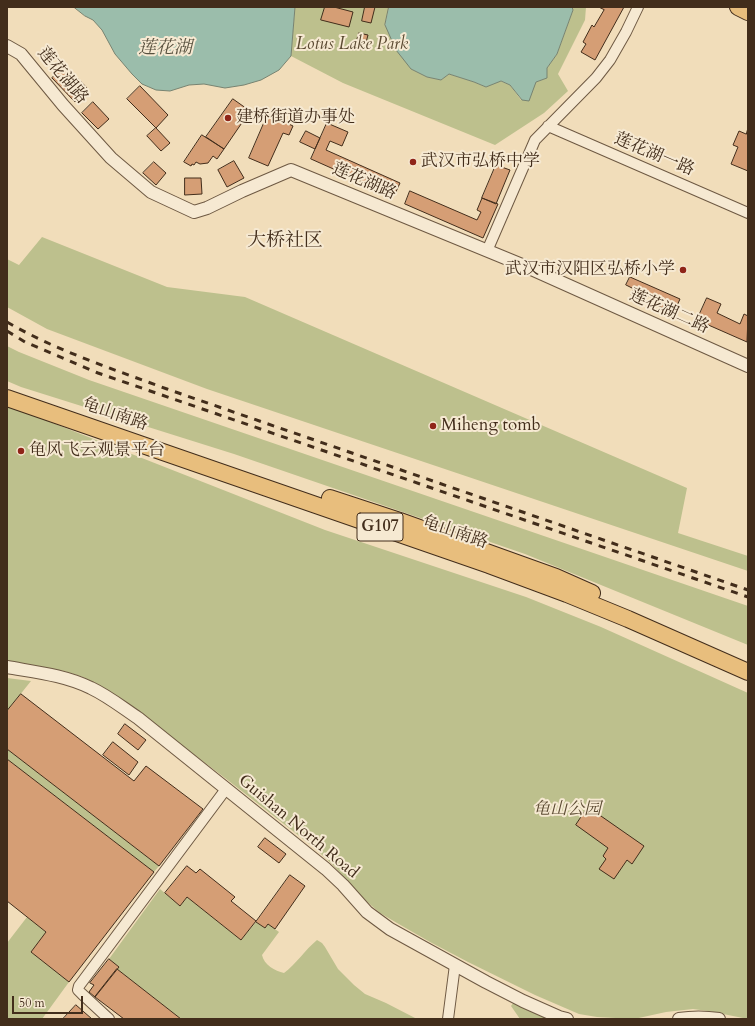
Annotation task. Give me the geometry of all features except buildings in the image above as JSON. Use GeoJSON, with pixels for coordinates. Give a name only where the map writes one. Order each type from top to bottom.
{"type":"FeatureCollection","features":[{"type":"Feature","properties":{"kind":"main road"},"geometry":{"type":"LineString","coordinates":[[738,7],[748,12]]}},
{"type":"Feature","properties":{"kind":"main road","name":"龟山南路"},"geometry":{"type":"LineString","coordinates":[[7,391],[113,428],[400,521],[534,569],[627,607],[748,660]]}},
{"type":"Feature","properties":{"kind":"main road","name":"龟山南路"},"geometry":{"type":"LineString","coordinates":[[7,398],[489,565],[628,619],[748,672]]}},
{"type":"Feature","properties":{"kind":"street"},"geometry":{"type":"LineString","coordinates":[[487,251],[535,140],[596,78],[610,60],[638,7]]}},
{"type":"Feature","properties":{"kind":"street","name":"莲花湖路"},"geometry":{"type":"LineString","coordinates":[[7,46],[21,54],[63,105],[111,158],[151,192],[194,212],[207,208],[291,170],[487,251]]}},
{"type":"Feature","properties":{"kind":"street","name":"莲花湖一路"},"geometry":{"type":"LineString","coordinates":[[548,126],[748,213]]}},
{"type":"Feature","properties":{"kind":"street","name":"莲花湖二路"},"geometry":{"type":"LineString","coordinates":[[487,251],[748,366]]}},
{"type":"Feature","properties":{"kind":"street","name":"Guishan North Road"},"geometry":{"type":"LineString","coordinates":[[7,667],[71,680],[92,688],[110,699],[138,718],[326,869],[343,885],[367,912],[381,922],[454,965],[561,1018]]}},
{"type":"Feature","properties":{"kind":"street"},"geometry":{"type":"LineString","coordinates":[[109,1019],[78,990],[79,986],[226,789]]}},
{"type":"Feature","properties":{"kind":"street"},"geometry":{"type":"LineString","coordinates":[[448,1019],[454,965]]}},
{"type":"Feature","properties":{"kind":"street"},"geometry":{"type":"LineString","coordinates":[[679,1019],[688,1017],[702,1017],[719,1019]]}},
{"type":"Feature","properties":{"kind":"green space","name":"Lotus Lake Park"},"geometry":{"type":"Polygon","coordinates":[[[295,7],[389,7],[385,25],[411,69],[427,77],[441,80],[449,74],[486,87],[500,81],[510,85],[521,100],[536,82],[547,78],[547,68],[557,54],[573,10],[572,7],[586,7],[585,20],[558,74],[568,91],[544,113],[495,145],[343,83],[291,56],[295,7]]]}},
{"type":"Feature","properties":{"kind":"green space"},"geometry":{"type":"Polygon","coordinates":[[[42,237],[167,287],[245,297],[687,488],[678,533],[748,556],[748,571],[207,389],[47,329],[7,307],[7,259],[19,265],[42,237]]]}},
{"type":"Feature","properties":{"kind":"green space"},"geometry":{"type":"Polygon","coordinates":[[[7,346],[89,380],[748,606],[748,645],[525,554],[234,454],[21,387],[7,381],[7,346]]]}},
{"type":"Feature","properties":{"kind":"green space","name":"龟山公园"},"geometry":{"type":"Polygon","coordinates":[[[7,405],[325,530],[526,597],[601,627],[748,693],[748,1019],[693,1009],[666,1012],[634,1019],[597,1017],[579,1014],[535,995],[430,942],[380,913],[365,900],[332,864],[312,846],[118,697],[83,677],[64,671],[7,661],[7,405]]]}},
{"type":"Feature","properties":{"kind":"green space"},"geometry":{"type":"Polygon","coordinates":[[[7,678],[31,681],[7,711],[7,678]]]}},
{"type":"Feature","properties":{"kind":"green space"},"geometry":{"type":"Polygon","coordinates":[[[7,749],[159,866],[154,872],[7,759],[7,749]]]}},
{"type":"Feature","properties":{"kind":"green space"},"geometry":{"type":"Polygon","coordinates":[[[160,889],[180,906],[187,897],[241,940],[256,922],[265,928],[268,924],[279,932],[262,955],[263,959],[267,965],[284,973],[317,940],[325,947],[338,969],[365,994],[417,1019],[181,1019],[117,969],[118,966],[109,959],[160,889]]]}},
{"type":"Feature","properties":{"kind":"green space"},"geometry":{"type":"Polygon","coordinates":[[[27,917],[46,932],[31,952],[69,982],[42,1019],[7,1019],[7,943],[27,917]]]}},
{"type":"Feature","properties":{"kind":"green space"},"geometry":{"type":"Polygon","coordinates":[[[514,1002],[553,1019],[520,1019],[511,1006],[514,1002]]]}},
{"type":"Feature","properties":{"kind":"water","name":"莲花湖"},"geometry":{"type":"Polygon","coordinates":[[[74,7],[295,7],[291,56],[279,70],[261,80],[244,85],[225,88],[204,84],[189,85],[170,91],[156,90],[142,84],[132,74],[115,54],[102,30],[93,20],[85,16],[74,7]]]}},
{"type":"Feature","properties":{"kind":"water"},"geometry":{"type":"Polygon","coordinates":[[[389,7],[572,7],[573,10],[557,54],[547,68],[547,78],[536,82],[529,101],[522,100],[510,85],[501,81],[486,87],[449,74],[441,80],[427,77],[411,69],[396,50],[385,25],[389,7]]]}},
{"type":"Feature","properties":{"kind":"railway"},"geometry":{"type":"LineString","coordinates":[[7,322],[65,351],[106,367],[748,590]]}},
{"type":"Feature","properties":{"kind":"railway"},"geometry":{"type":"LineString","coordinates":[[7,331],[25,342],[98,373],[748,597]]}},
{"type":"Feature","properties":{"kind":"place","name":"建桥街道办事处"},"geometry":{"type":"Point","coordinates":[228,118]}},
{"type":"Feature","properties":{"kind":"place","name":"武汉市弘桥中学"},"geometry":{"type":"Point","coordinates":[413,162]}},
{"type":"Feature","properties":{"kind":"place","name":"武汉市汉阳区弘桥小学"},"geometry":{"type":"Point","coordinates":[683,270]}},
{"type":"Feature","properties":{"kind":"place","name":"Miheng tomb"},"geometry":{"type":"Point","coordinates":[433,426]}},
{"type":"Feature","properties":{"kind":"place","name":"龟风飞云观景平台"},"geometry":{"type":"Point","coordinates":[21,451]}},
{"type":"Feature","properties":{"kind":"district","name":"大桥社区"},"geometry":{"type":"Point","coordinates":[285,242]}}]}
